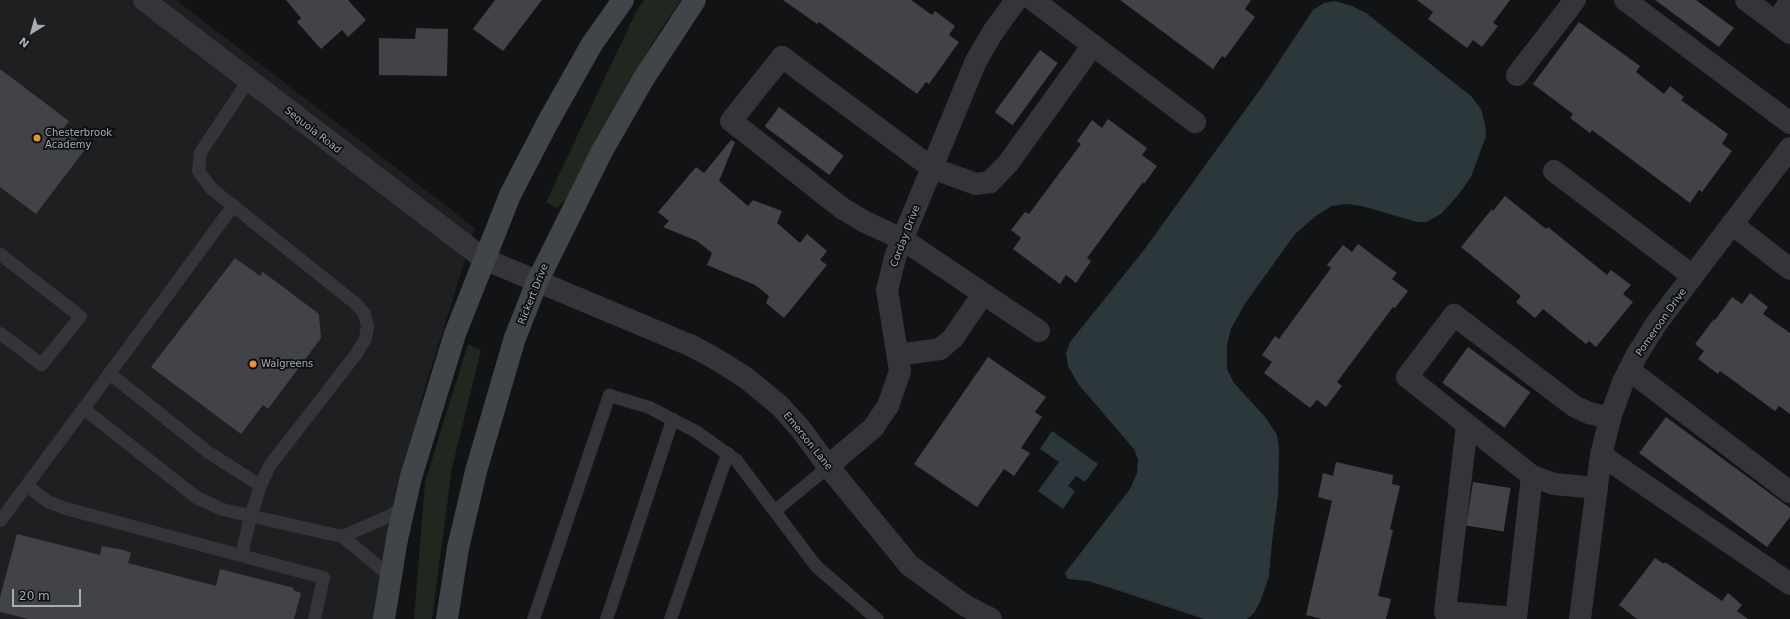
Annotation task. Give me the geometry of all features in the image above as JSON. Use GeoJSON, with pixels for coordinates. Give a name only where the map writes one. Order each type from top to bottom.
{"type":"FeatureCollection","features":[{"type":"Feature","properties":{"kind":"street","name":"Sequoia Road"},"geometry":{"type":"LineString","coordinates":[[144,0],[484,259]]}},
{"type":"Feature","properties":{"kind":"street"},"geometry":{"type":"LineString","coordinates":[[384,619],[411,477],[455,334],[510,194],[549,120],[592,44],[623,0]]}},
{"type":"Feature","properties":{"kind":"street","name":"Rickert Drive"},"geometry":{"type":"LineString","coordinates":[[446,619],[458,548],[476,471],[515,338],[537,282],[601,153],[644,78],[695,0]]}},
{"type":"Feature","properties":{"kind":"street"},"geometry":{"type":"LineString","coordinates":[[1033,0],[1195,122]]}},
{"type":"Feature","properties":{"kind":"street"},"geometry":{"type":"LineString","coordinates":[[1517,75],[1575,0]]}},
{"type":"Feature","properties":{"kind":"street"},"geometry":{"type":"LineString","coordinates":[[1625,0],[1790,123]]}},
{"type":"Feature","properties":{"kind":"street"},"geometry":{"type":"LineString","coordinates":[[1746,0],[1783,28],[1790,2]]}},
{"type":"Feature","properties":{"kind":"street","name":"Corday Drive"},"geometry":{"type":"LineString","coordinates":[[828,466],[873,428],[888,406],[900,371],[887,290],[896,255],[975,63],[1008,3]]}},
{"type":"Feature","properties":{"kind":"street"},"geometry":{"type":"LineString","coordinates":[[1039,331],[902,240],[865,222],[843,209],[731,121],[782,57],[932,168],[976,184],[990,182],[1009,162],[1093,45]]}},
{"type":"Feature","properties":{"kind":"street","name":"Pomeroon Drive"},"geometry":{"type":"LineString","coordinates":[[1580,619],[1601,455],[1610,418],[1629,370],[1656,324],[1790,148]]}},
{"type":"Feature","properties":{"kind":"street"},"geometry":{"type":"LineString","coordinates":[[1554,171],[1693,276]]}},
{"type":"Feature","properties":{"kind":"street"},"geometry":{"type":"LineString","coordinates":[[1732,224],[1790,269]]}},
{"type":"Feature","properties":{"kind":"street","name":"Emerson Lane"},"geometry":{"type":"LineString","coordinates":[[484,259],[690,345],[745,377],[780,406],[799,427],[828,466],[909,565],[964,605],[991,619]]}},
{"type":"Feature","properties":{"kind":"street"},"geometry":{"type":"LineString","coordinates":[[898,355],[940,349],[953,338],[982,294]]}},
{"type":"Feature","properties":{"kind":"street"},"geometry":{"type":"LineString","coordinates":[[1597,488],[1554,484],[1532,476],[1407,377],[1454,315],[1574,406],[1589,413],[1610,418]]}},
{"type":"Feature","properties":{"kind":"street"},"geometry":{"type":"LineString","coordinates":[[1629,370],[1790,492]]}},
{"type":"Feature","properties":{"kind":"street"},"geometry":{"type":"LineString","coordinates":[[1466,425],[1445,612],[1516,618],[1532,476]]}},
{"type":"Feature","properties":{"kind":"street"},"geometry":{"type":"LineString","coordinates":[[1601,455],[1787,576]]}},
{"type":"Feature","properties":{"kind":"lane"},"geometry":{"type":"LineString","coordinates":[[241,555],[250,516],[260,485],[270,464],[356,353],[365,338],[367,326],[364,312],[355,303],[210,188],[198,171],[200,152],[248,80]]}},
{"type":"Feature","properties":{"kind":"lane"},"geometry":{"type":"LineString","coordinates":[[0,520],[233,205]]}},
{"type":"Feature","properties":{"kind":"lane"},"geometry":{"type":"LineString","coordinates":[[0,254],[80,316],[41,364],[0,333]]}},
{"type":"Feature","properties":{"kind":"lane"},"geometry":{"type":"LineString","coordinates":[[109,373],[208,452],[260,485]]}},
{"type":"Feature","properties":{"kind":"lane"},"geometry":{"type":"LineString","coordinates":[[533,619],[609,395],[649,407],[697,432],[736,460],[815,565],[876,619]]}},
{"type":"Feature","properties":{"kind":"lane"},"geometry":{"type":"LineString","coordinates":[[83,408],[196,497],[222,509],[342,536],[391,577]]}},
{"type":"Feature","properties":{"kind":"lane"},"geometry":{"type":"LineString","coordinates":[[606,619],[672,419]]}},
{"type":"Feature","properties":{"kind":"lane"},"geometry":{"type":"LineString","coordinates":[[670,619],[727,453]]}},
{"type":"Feature","properties":{"kind":"lane"},"geometry":{"type":"LineString","coordinates":[[775,510],[828,466]]}},
{"type":"Feature","properties":{"kind":"lane"},"geometry":{"type":"LineString","coordinates":[[26,485],[47,501],[65,508],[323,577],[314,619]]}},
{"type":"Feature","properties":{"kind":"lane"},"geometry":{"type":"LineString","coordinates":[[342,536],[390,516],[405,504]]}},
{"type":"Feature","properties":{"kind":"shaded area"},"geometry":{"type":"Polygon","coordinates":[[[0,0],[176,0],[475,228],[423,394],[394,523],[378,619],[0,619],[0,0]]]}},
{"type":"Feature","properties":{"kind":"shaded area"},"geometry":{"type":"Polygon","coordinates":[[[644,0],[681,0],[658,34],[608,120],[566,199],[557,208],[546,202],[636,12],[644,0]]]}},
{"type":"Feature","properties":{"kind":"shaded area"},"geometry":{"type":"Polygon","coordinates":[[[1335,1],[1352,6],[1366,13],[1471,96],[1481,109],[1485,124],[1486,136],[1471,177],[1459,194],[1441,214],[1426,222],[1417,222],[1362,206],[1347,204],[1332,206],[1317,215],[1295,234],[1244,305],[1231,329],[1227,345],[1227,369],[1234,383],[1266,418],[1277,435],[1279,450],[1278,496],[1269,576],[1261,600],[1254,613],[1247,619],[1204,619],[1088,581],[1068,579],[1065,573],[1130,489],[1137,473],[1138,460],[1134,449],[1079,385],[1068,366],[1066,353],[1070,342],[1144,250],[1264,84],[1313,10],[1324,3],[1335,1]]]}},
{"type":"Feature","properties":{"kind":"shaded area"},"geometry":{"type":"Polygon","coordinates":[[[468,344],[481,350],[452,468],[432,619],[414,619],[425,482],[468,344]]]}},
{"type":"Feature","properties":{"kind":"shaded area"},"geometry":{"type":"Polygon","coordinates":[[[1052,431],[1098,464],[1085,482],[1076,476],[1068,486],[1075,491],[1063,509],[1038,491],[1059,462],[1040,449],[1052,431]]]}},
{"type":"Feature","properties":{"kind":"building"},"geometry":{"type":"Polygon","coordinates":[[[286,0],[348,0],[366,20],[348,37],[342,30],[321,49],[297,22],[301,18],[286,0]]]}},
{"type":"Feature","properties":{"kind":"building"},"geometry":{"type":"Polygon","coordinates":[[[495,0],[542,0],[503,51],[473,29],[495,0]]]}},
{"type":"Feature","properties":{"kind":"building"},"geometry":{"type":"Polygon","coordinates":[[[783,0],[911,0],[932,15],[935,11],[955,26],[949,35],[959,42],[929,84],[926,82],[917,94],[819,22],[817,24],[783,0]]]}},
{"type":"Feature","properties":{"kind":"building"},"geometry":{"type":"Polygon","coordinates":[[[1120,0],[1251,0],[1245,9],[1255,17],[1225,58],[1222,56],[1213,69],[1120,0]]]}},
{"type":"Feature","properties":{"kind":"building"},"geometry":{"type":"Polygon","coordinates":[[[1417,0],[1510,0],[1493,23],[1498,26],[1482,47],[1473,40],[1467,48],[1428,19],[1433,12],[1417,0]]]}},
{"type":"Feature","properties":{"kind":"building"},"geometry":{"type":"Polygon","coordinates":[[[1655,0],[1696,0],[1734,28],[1719,47],[1655,0]]]}},
{"type":"Feature","properties":{"kind":"building"},"geometry":{"type":"Polygon","coordinates":[[[1579,22],[1640,66],[1636,72],[1664,94],[1670,86],[1684,97],[1681,100],[1728,134],[1722,144],[1732,151],[1702,192],[1699,190],[1690,203],[1592,130],[1590,133],[1570,118],[1573,114],[1533,84],[1579,22]]]}},
{"type":"Feature","properties":{"kind":"building"},"geometry":{"type":"Polygon","coordinates":[[[416,28],[448,29],[447,76],[379,75],[379,38],[415,39],[416,28]]]}},
{"type":"Feature","properties":{"kind":"building"},"geometry":{"type":"Polygon","coordinates":[[[1040,50],[1058,63],[1013,125],[995,112],[1040,50]]]}},
{"type":"Feature","properties":{"kind":"building","name":"Chesterbrook Academy"},"geometry":{"type":"Polygon","coordinates":[[[0,69],[69,121],[63,129],[87,147],[36,214],[0,187],[0,69]]]}},
{"type":"Feature","properties":{"kind":"building"},"geometry":{"type":"Polygon","coordinates":[[[779,107],[844,156],[829,175],[765,126],[779,107]]]}},
{"type":"Feature","properties":{"kind":"building"},"geometry":{"type":"Polygon","coordinates":[[[1108,119],[1147,148],[1142,155],[1157,166],[1144,184],[1143,182],[1087,258],[1091,261],[1076,283],[1066,275],[1060,284],[1013,249],[1021,238],[1011,230],[1025,212],[1029,214],[1081,144],[1077,141],[1092,120],[1102,128],[1108,119]]]}},
{"type":"Feature","properties":{"kind":"building"},"geometry":{"type":"Polygon","coordinates":[[[731,140],[735,142],[719,181],[748,206],[753,200],[782,211],[777,223],[800,243],[807,234],[827,251],[820,260],[827,265],[784,318],[766,303],[769,296],[755,285],[707,265],[712,253],[697,241],[663,227],[669,221],[658,212],[696,167],[704,173],[731,140]]]}},
{"type":"Feature","properties":{"kind":"building"},"geometry":{"type":"Polygon","coordinates":[[[1505,196],[1546,229],[1548,227],[1607,275],[1611,270],[1631,285],[1623,294],[1633,302],[1596,347],[1589,341],[1586,344],[1543,309],[1535,318],[1516,302],[1521,296],[1461,247],[1492,209],[1493,211],[1505,196]]]}},
{"type":"Feature","properties":{"kind":"building"},"geometry":{"type":"Polygon","coordinates":[[[1358,244],[1397,273],[1392,279],[1408,291],[1395,308],[1393,307],[1337,382],[1342,386],[1326,407],[1317,400],[1310,408],[1264,373],[1272,362],[1262,355],[1275,336],[1279,339],[1331,268],[1327,265],[1343,245],[1352,252],[1358,244]]]}},
{"type":"Feature","properties":{"kind":"building","name":"Walgreens"},"geometry":{"type":"Polygon","coordinates":[[[235,258],[260,276],[263,272],[319,314],[321,338],[268,409],[263,405],[241,434],[151,367],[235,258]]]}},
{"type":"Feature","properties":{"kind":"building"},"geometry":{"type":"Polygon","coordinates":[[[1750,293],[1768,307],[1763,314],[1790,333],[1790,414],[1779,406],[1775,411],[1720,371],[1718,374],[1698,359],[1704,351],[1695,344],[1714,319],[1715,320],[1732,297],[1742,304],[1750,293]]]}},
{"type":"Feature","properties":{"kind":"building"},"geometry":{"type":"Polygon","coordinates":[[[1468,347],[1530,392],[1504,428],[1442,383],[1468,347]]]}},
{"type":"Feature","properties":{"kind":"building"},"geometry":{"type":"Polygon","coordinates":[[[988,357],[1046,397],[1035,412],[1042,417],[1021,448],[1030,453],[1014,476],[1004,469],[977,507],[914,464],[988,357]]]}},
{"type":"Feature","properties":{"kind":"building"},"geometry":{"type":"Polygon","coordinates":[[[1666,417],[1790,508],[1790,517],[1767,547],[1639,453],[1666,417]]]}},
{"type":"Feature","properties":{"kind":"building"},"geometry":{"type":"Polygon","coordinates":[[[1336,462],[1393,475],[1392,484],[1400,486],[1390,529],[1393,530],[1378,596],[1391,599],[1386,619],[1322,619],[1306,615],[1332,501],[1318,497],[1323,473],[1333,476],[1336,462]]]}},
{"type":"Feature","properties":{"kind":"building"},"geometry":{"type":"Polygon","coordinates":[[[1473,482],[1511,488],[1504,531],[1466,525],[1473,482]]]}},
{"type":"Feature","properties":{"kind":"building"},"geometry":{"type":"Polygon","coordinates":[[[17,534],[100,555],[102,546],[124,550],[131,553],[128,563],[216,586],[220,569],[294,588],[293,590],[301,593],[294,619],[28,619],[0,612],[0,597],[17,534]]]}},
{"type":"Feature","properties":{"kind":"building"},"geometry":{"type":"Polygon","coordinates":[[[1655,558],[1664,564],[1665,562],[1722,601],[1728,593],[1742,605],[1737,611],[1748,619],[1637,619],[1619,605],[1655,558]]]}},
{"type":"Feature","properties":{"kind":"place","name":"Chesterbrook Academy"},"geometry":{"type":"Point","coordinates":[37,138]}},
{"type":"Feature","properties":{"kind":"place","name":"Walgreens"},"geometry":{"type":"Point","coordinates":[253,364]}}]}
